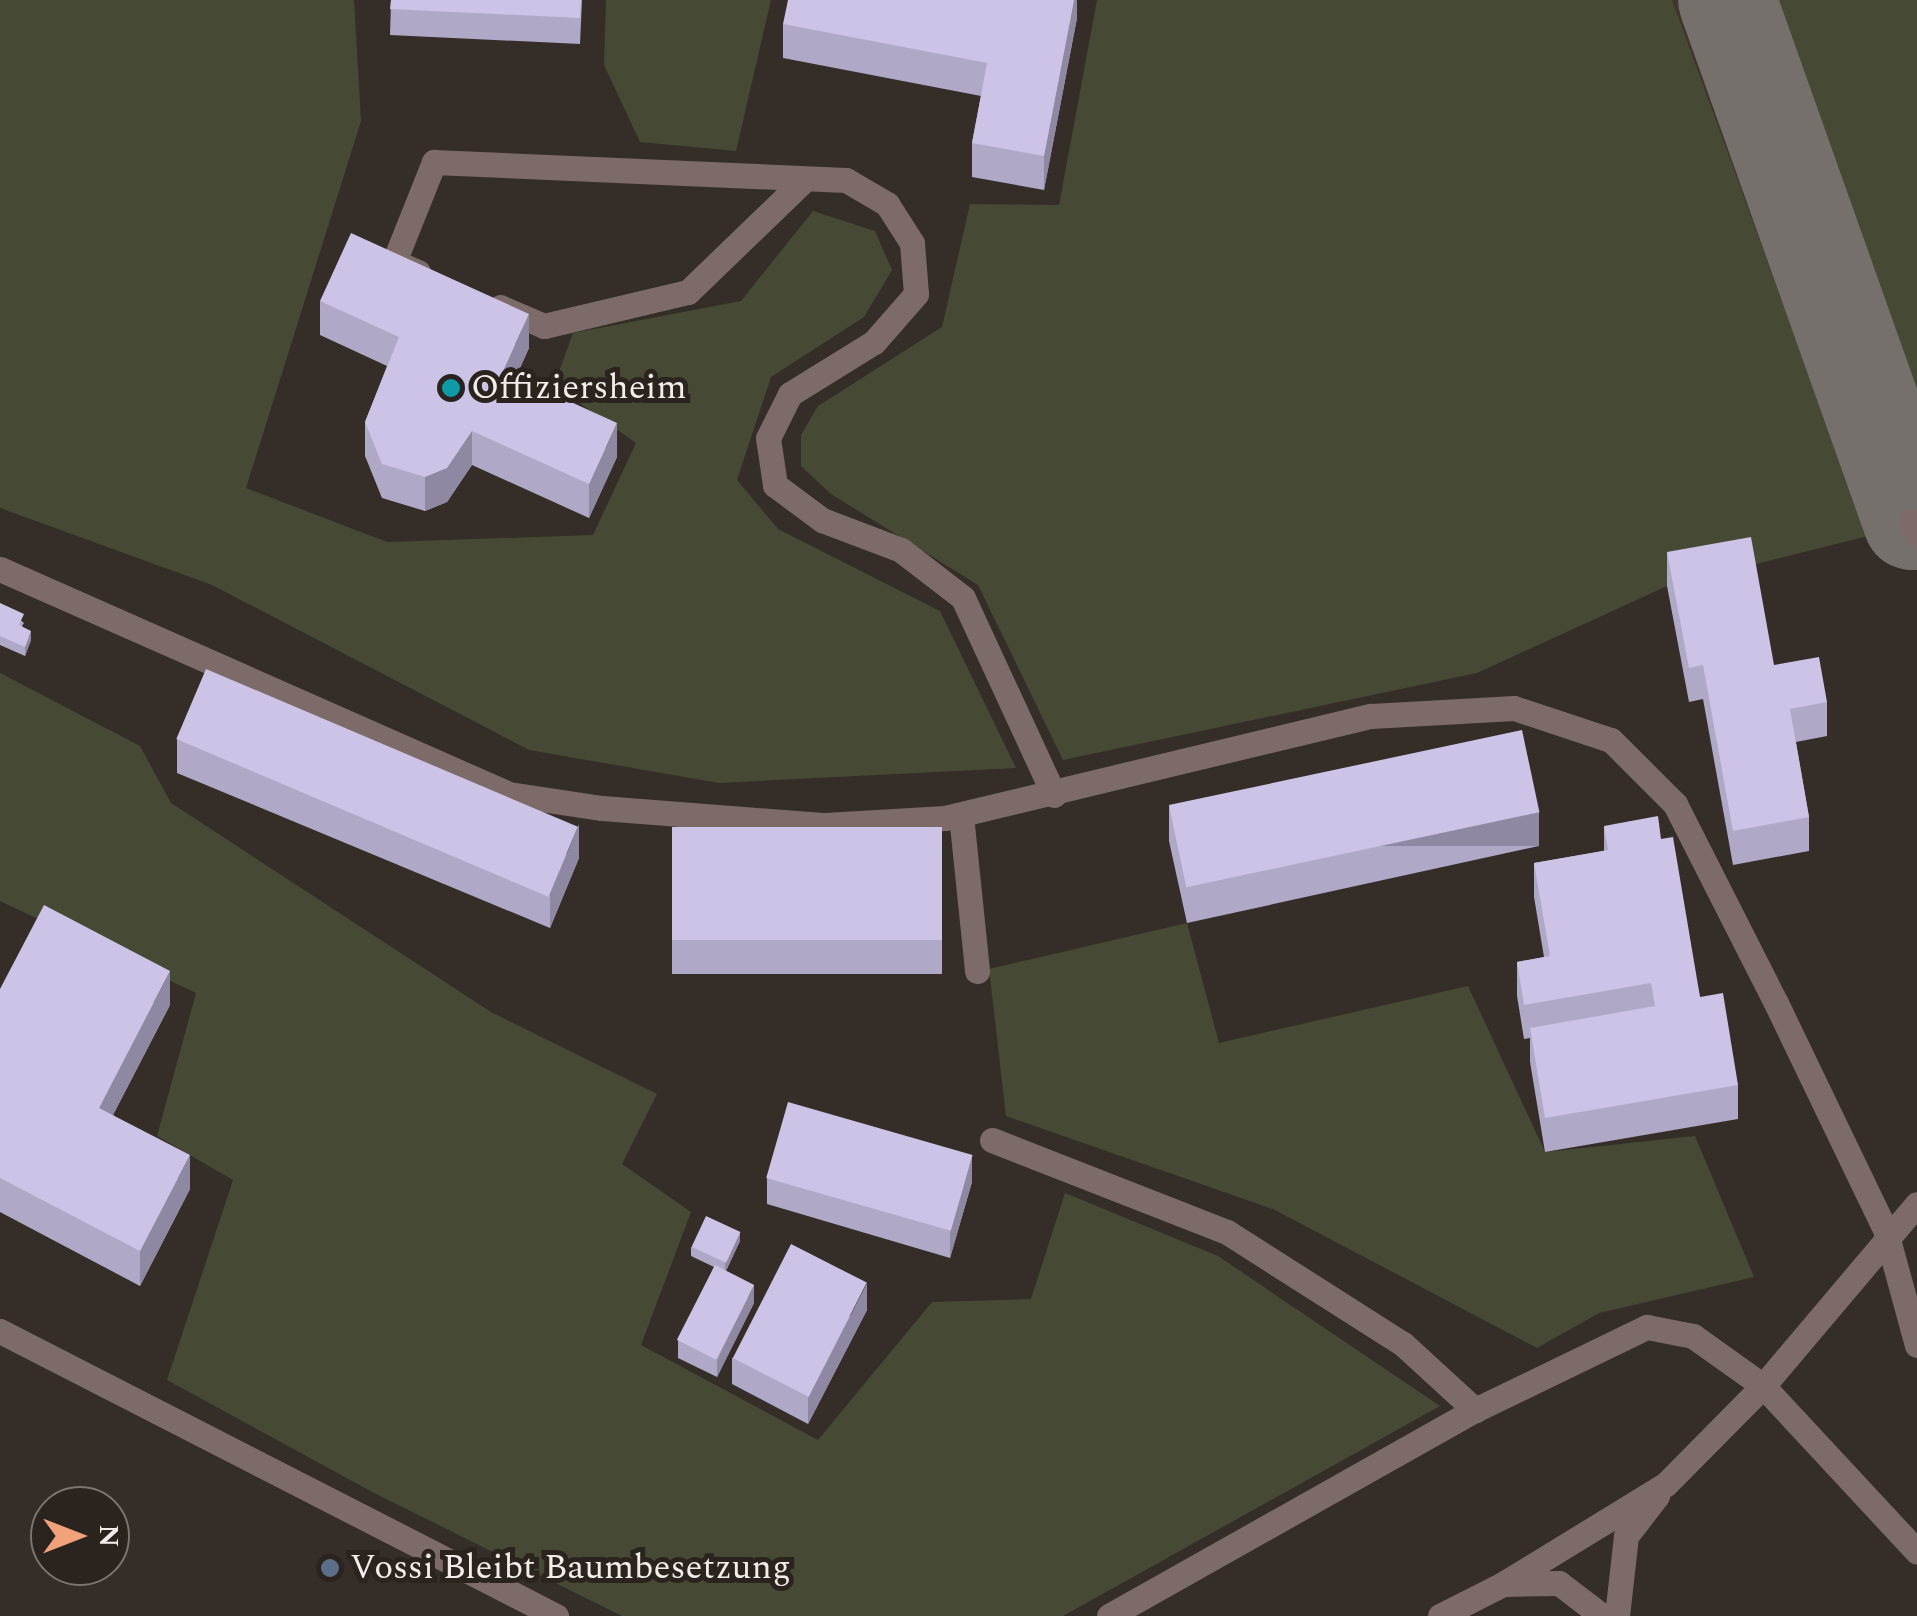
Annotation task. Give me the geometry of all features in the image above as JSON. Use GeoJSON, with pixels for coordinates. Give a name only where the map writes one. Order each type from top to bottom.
{"type":"FeatureCollection","features":[{"type":"Feature","properties":{"kind":"lane"},"geometry":{"type":"LineString","coordinates":[[444,284],[394,262],[434,162],[800,184],[846,180],[887,204],[912,243],[916,294],[874,342],[790,394],[768,438],[775,485],[822,520],[901,550],[963,598],[1054,795]]}},
{"type":"Feature","properties":{"kind":"lane"},"geometry":{"type":"LineString","coordinates":[[478,298],[544,326],[688,292],[800,184]]}},
{"type":"Feature","properties":{"kind":"lane"},"geometry":{"type":"LineString","coordinates":[[0,569],[509,794],[825,825],[961,814],[1054,795],[1371,716],[1514,708],[1612,740],[1674,804],[1886,1232],[1917,1345]]}},
{"type":"Feature","properties":{"kind":"lane"},"geometry":{"type":"LineString","coordinates":[[961,814],[976,971]]}},
{"type":"Feature","properties":{"kind":"lane"},"geometry":{"type":"LineString","coordinates":[[992,1140],[1227,1232],[1403,1344],[1475,1410]]}},
{"type":"Feature","properties":{"kind":"lane"},"geometry":{"type":"LineString","coordinates":[[1617,1616],[1626,1536],[1666,1484],[1763,1386],[1886,1232],[1917,1204]]}},
{"type":"Feature","properties":{"kind":"lane"},"geometry":{"type":"LineString","coordinates":[[1110,1616],[1475,1410],[1647,1327],[1693,1336],[1763,1386],[1917,1552]]}},
{"type":"Feature","properties":{"kind":"lane"},"geometry":{"type":"LineString","coordinates":[[0,1332],[556,1616]]}},
{"type":"Feature","properties":{"kind":"lane"},"geometry":{"type":"LineString","coordinates":[[1440,1616],[1504,1584],[1666,1484]]}},
{"type":"Feature","properties":{"kind":"lane"},"geometry":{"type":"LineString","coordinates":[[1504,1584],[1559,1584],[1602,1616]]}},
{"type":"Feature","properties":{"kind":"shaded area"},"geometry":{"type":"Polygon","coordinates":[[[1672,0],[1917,0],[1917,519],[1868,536],[1672,0]]]}},
{"type":"Feature","properties":{"kind":"green space"},"geometry":{"type":"Polygon","coordinates":[[[0,0],[354,0],[361,121],[246,488],[387,542],[593,535],[636,443],[554,385],[573,333],[741,301],[813,211],[875,231],[892,270],[864,317],[771,377],[737,480],[778,529],[940,611],[1016,768],[719,783],[529,750],[212,585],[0,508],[0,0]]]}},
{"type":"Feature","properties":{"kind":"green space"},"geometry":{"type":"Polygon","coordinates":[[[606,0],[771,0],[736,151],[640,142],[604,65],[606,0]]]}},
{"type":"Feature","properties":{"kind":"green space"},"geometry":{"type":"Polygon","coordinates":[[[1097,0],[1672,0],[1868,536],[1667,586],[1477,673],[1063,760],[978,585],[831,494],[801,466],[801,435],[818,406],[942,327],[970,204],[1059,205],[1097,0]]]}},
{"type":"Feature","properties":{"kind":"green space"},"geometry":{"type":"Polygon","coordinates":[[[1766,0],[1917,0],[1917,418],[1766,0]]]}},
{"type":"Feature","properties":{"kind":"green space"},"geometry":{"type":"Polygon","coordinates":[[[0,673],[140,746],[171,803],[491,1012],[657,1094],[622,1164],[691,1212],[641,1345],[818,1440],[932,1302],[1031,1299],[1065,1193],[1218,1256],[1440,1406],[1063,1616],[622,1616],[374,1493],[167,1380],[233,1180],[157,1136],[196,993],[0,901],[0,673]]]}},
{"type":"Feature","properties":{"kind":"green space"},"geometry":{"type":"Polygon","coordinates":[[[1187,923],[1219,1043],[1468,986],[1545,1152],[1695,1136],[1754,1277],[1599,1313],[1537,1348],[1273,1209],[1006,1116],[989,969],[1187,923]]]}},
{"type":"Feature","properties":{"kind":"building"},"geometry":{"type":"Polygon","coordinates":[[[391,0],[581,0],[580,18],[390,9],[391,0]]]}},
{"type":"Feature","properties":{"kind":"building"},"geometry":{"type":"Polygon","coordinates":[[[788,0],[1074,0],[1044,156],[972,143],[987,63],[783,24],[788,0]]]}},
{"type":"Feature","properties":{"kind":"building","name":"Offiziersheim"},"geometry":{"type":"Polygon","coordinates":[[[351,233],[529,314],[503,371],[617,423],[589,484],[472,431],[447,468],[425,477],[382,464],[365,422],[399,337],[320,301],[351,233]]]}},
{"type":"Feature","properties":{"kind":"building"},"geometry":{"type":"Polygon","coordinates":[[[1751,537],[1774,665],[1819,657],[1827,702],[1790,709],[1809,817],[1733,831],[1703,665],[1689,668],[1667,552],[1751,537]]]}},
{"type":"Feature","properties":{"kind":"building"},"geometry":{"type":"Polygon","coordinates":[[[0,603],[24,614],[19,625],[31,631],[25,647],[0,636],[0,603]]]}},
{"type":"Feature","properties":{"kind":"building"},"geometry":{"type":"Polygon","coordinates":[[[206,669],[578,827],[548,897],[176,739],[206,669]]]}},
{"type":"Feature","properties":{"kind":"building"},"geometry":{"type":"Polygon","coordinates":[[[1522,730],[1539,812],[1186,887],[1169,805],[1522,730]]]}},
{"type":"Feature","properties":{"kind":"building"},"geometry":{"type":"Polygon","coordinates":[[[1658,816],[1661,839],[1673,837],[1700,997],[1723,993],[1738,1085],[1545,1118],[1530,1028],[1655,1006],[1651,983],[1524,1005],[1517,962],[1550,956],[1534,863],[1608,850],[1604,826],[1658,816]]]}},
{"type":"Feature","properties":{"kind":"building"},"geometry":{"type":"Polygon","coordinates":[[[672,827],[942,827],[942,940],[672,940],[672,827]]]}},
{"type":"Feature","properties":{"kind":"building"},"geometry":{"type":"Polygon","coordinates":[[[44,905],[170,971],[99,1108],[190,1155],[140,1251],[0,1178],[0,989],[44,905]]]}},
{"type":"Feature","properties":{"kind":"building"},"geometry":{"type":"Polygon","coordinates":[[[788,1102],[973,1155],[951,1231],[766,1178],[788,1102]]]}},
{"type":"Feature","properties":{"kind":"building"},"geometry":{"type":"Polygon","coordinates":[[[706,1216],[740,1232],[726,1263],[692,1247],[706,1216]]]}},
{"type":"Feature","properties":{"kind":"building"},"geometry":{"type":"Polygon","coordinates":[[[791,1244],[867,1283],[809,1397],[733,1358],[791,1244]]]}},
{"type":"Feature","properties":{"kind":"building"},"geometry":{"type":"Polygon","coordinates":[[[715,1265],[754,1285],[716,1360],[677,1340],[715,1265]]]}},
{"type":"Feature","properties":{"kind":"taxiway"},"geometry":{"type":"LineString","coordinates":[[1727,0],[1912,521]]}},
{"type":"Feature","properties":{"kind":"place","name":"Offiziersheim"},"geometry":{"type":"Point","coordinates":[451,388]}},
{"type":"Feature","properties":{"kind":"place","name":"Vossi Bleibt Baumbesetzung"},"geometry":{"type":"Point","coordinates":[330,1568]}}]}
